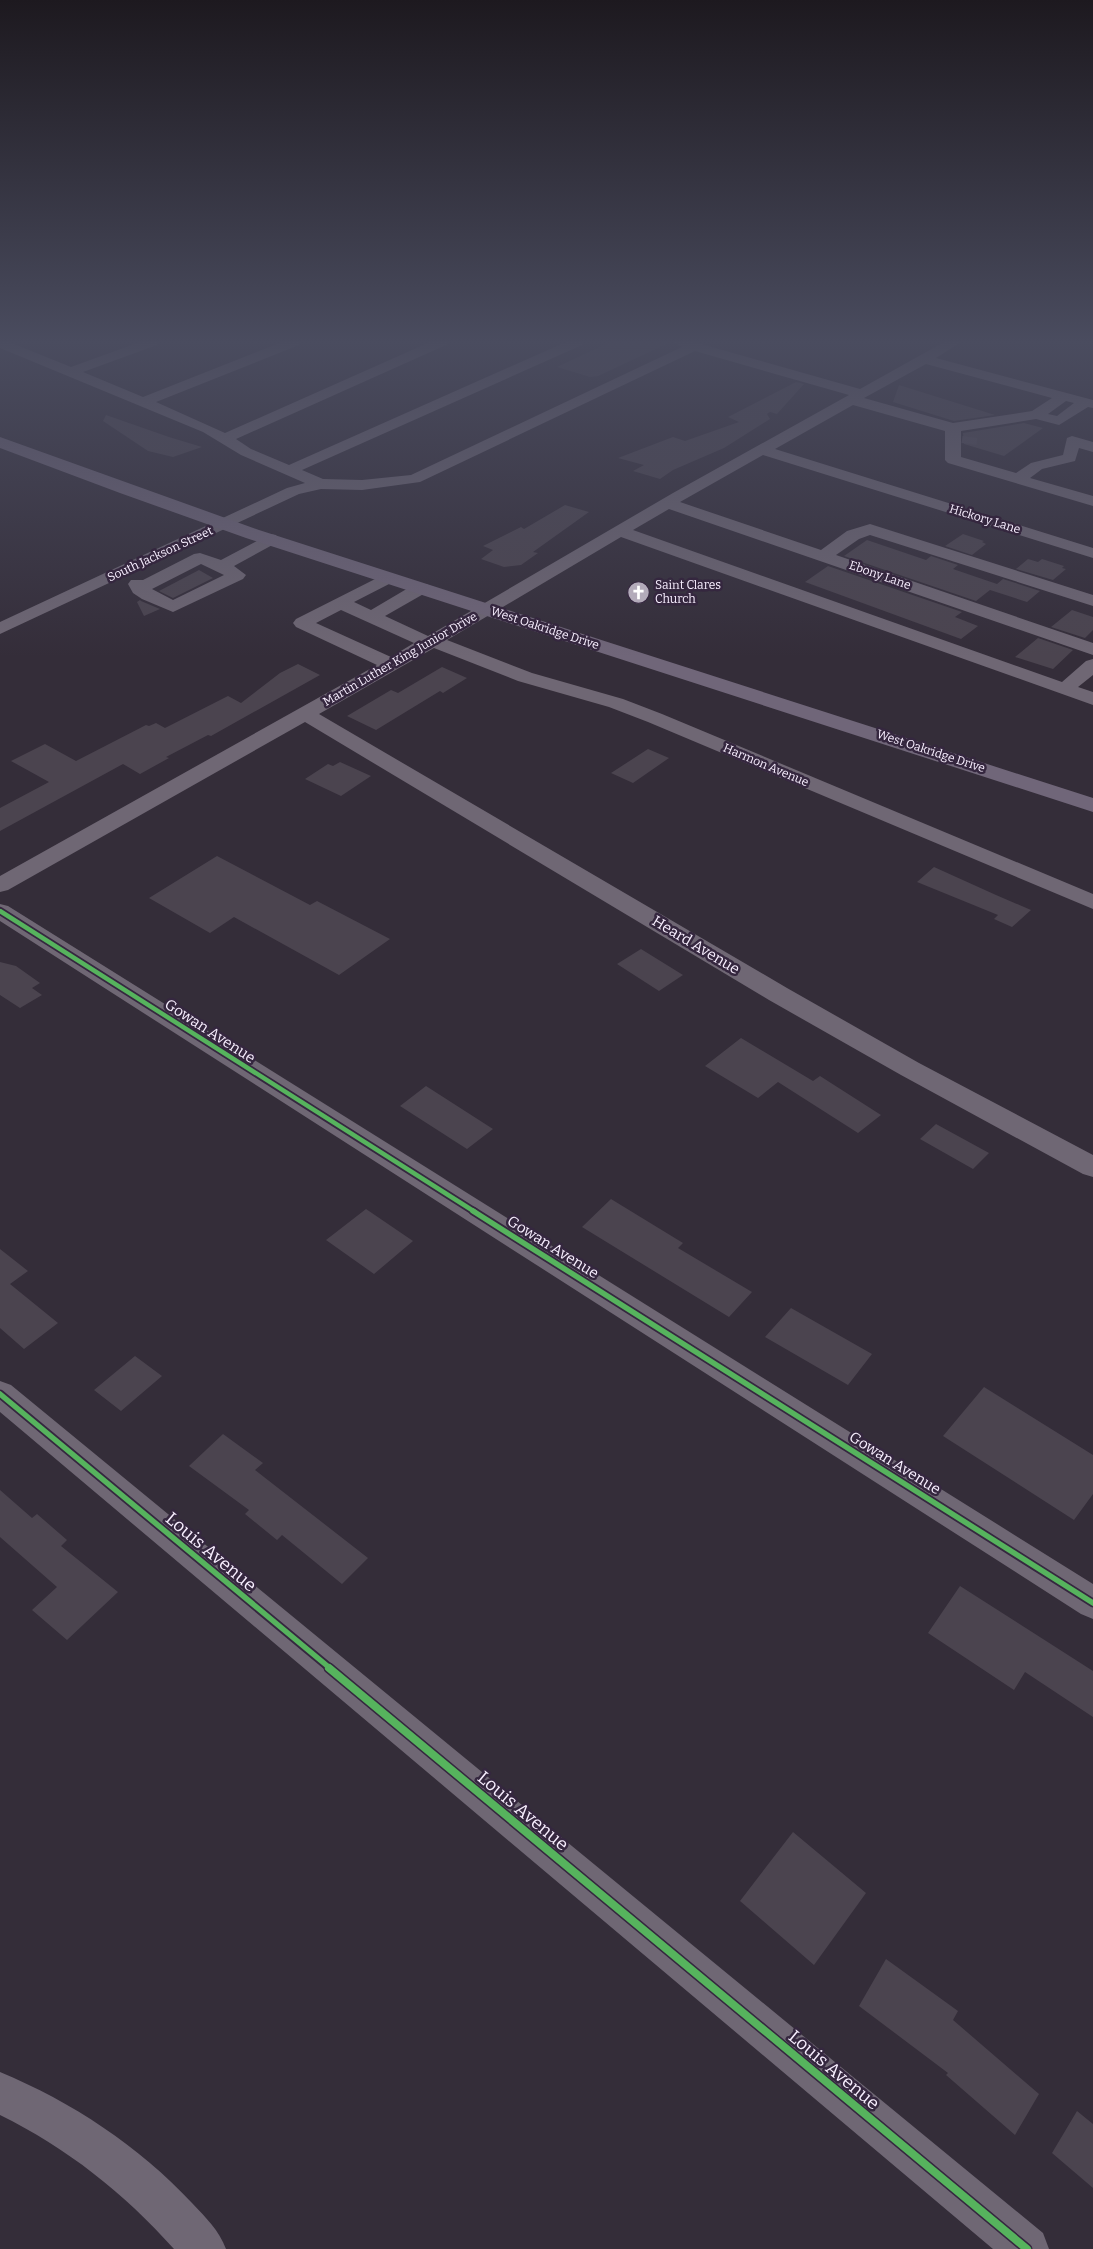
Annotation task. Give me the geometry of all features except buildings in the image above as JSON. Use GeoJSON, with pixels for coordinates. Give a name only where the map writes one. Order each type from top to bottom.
{"type":"FeatureCollection","features":[{"type":"Feature","properties":{"kind":"main road","name":"West Oakridge Drive"},"geometry":{"type":"LineString","coordinates":[[13,447],[148,498],[387,578],[942,754],[1093,805]]}},
{"type":"Feature","properties":{"kind":"street"},"geometry":{"type":"LineString","coordinates":[[237,447],[321,484],[362,485],[414,478],[477,447]]}},
{"type":"Feature","properties":{"kind":"street"},"geometry":{"type":"LineString","coordinates":[[290,470],[342,447]]}},
{"type":"Feature","properties":{"kind":"street","name":"Martin Luther King Junior Drive"},"geometry":{"type":"LineString","coordinates":[[0,885],[392,665],[667,503],[768,447]]}},
{"type":"Feature","properties":{"kind":"street"},"geometry":{"type":"LineString","coordinates":[[953,447],[953,460],[1093,501]]}},
{"type":"Feature","properties":{"kind":"street"},"geometry":{"type":"LineString","coordinates":[[953,452],[962,447]]}},
{"type":"Feature","properties":{"kind":"street"},"geometry":{"type":"LineString","coordinates":[[1070,458],[1071,447]]}},
{"type":"Feature","properties":{"kind":"street","name":"Hickory Lane"},"geometry":{"type":"LineString","coordinates":[[763,450],[1093,553]]}},
{"type":"Feature","properties":{"kind":"street"},"geometry":{"type":"LineString","coordinates":[[1018,479],[1037,466],[1070,458],[1085,462]]}},
{"type":"Feature","properties":{"kind":"street"},"geometry":{"type":"LineString","coordinates":[[1037,466],[1065,474]]}},
{"type":"Feature","properties":{"kind":"street","name":"South Jackson Street"},"geometry":{"type":"LineString","coordinates":[[0,629],[108,578],[122,584],[135,580],[225,524],[293,490],[321,484]]}},
{"type":"Feature","properties":{"kind":"street","name":"Ebony Lane"},"geometry":{"type":"LineString","coordinates":[[667,503],[1093,649]]}},
{"type":"Feature","properties":{"kind":"street"},"geometry":{"type":"LineString","coordinates":[[824,556],[853,535],[870,529],[1093,601]]}},
{"type":"Feature","properties":{"kind":"street"},"geometry":{"type":"LineString","coordinates":[[620,531],[1093,699]]}},
{"type":"Feature","properties":{"kind":"street"},"geometry":{"type":"LineString","coordinates":[[222,566],[270,539]]}},
{"type":"Feature","properties":{"kind":"street"},"geometry":{"type":"LineString","coordinates":[[200,558],[222,566],[237,575],[173,607],[165,605],[135,580],[200,558]]}},
{"type":"Feature","properties":{"kind":"street"},"geometry":{"type":"LineString","coordinates":[[387,578],[302,623],[392,665]]}},
{"type":"Feature","properties":{"kind":"street"},"geometry":{"type":"LineString","coordinates":[[373,616],[421,588]]}},
{"type":"Feature","properties":{"kind":"street","name":"Harmon Avenue"},"geometry":{"type":"LineString","coordinates":[[340,603],[385,621],[391,628],[525,678],[616,704],[655,718],[1093,902]]}},
{"type":"Feature","properties":{"kind":"street"},"geometry":{"type":"LineString","coordinates":[[355,648],[391,628]]}},
{"type":"Feature","properties":{"kind":"street"},"geometry":{"type":"LineString","coordinates":[[1065,689],[1093,665]]}},
{"type":"Feature","properties":{"kind":"street","name":"Heard Avenue"},"geometry":{"type":"LineString","coordinates":[[304,713],[778,994],[910,1069],[1093,1167]]}},
{"type":"Feature","properties":{"kind":"street","name":"Gowan Avenue"},"geometry":{"type":"LineString","coordinates":[[0,912],[1093,1603]]}},
{"type":"Feature","properties":{"kind":"street","name":"Louis Avenue"},"geometry":{"type":"LineString","coordinates":[[0,1394],[1028,2249]]}},
{"type":"Feature","properties":{"kind":"street"},"geometry":{"type":"LineString","coordinates":[[0,2092],[24,2104],[93,2147],[131,2176],[146,2188],[204,2249]]}},
{"type":"Feature","properties":{"kind":"cycle path"},"geometry":{"type":"LineString","coordinates":[[0,911],[1093,1603]]}},
{"type":"Feature","properties":{"kind":"cycle path"},"geometry":{"type":"LineString","coordinates":[[0,1394],[1027,2249]]}},
{"type":"Feature","properties":{"kind":"place","name":"Saint Clares Church"},"geometry":{"type":"Point","coordinates":[639,592]}}]}
